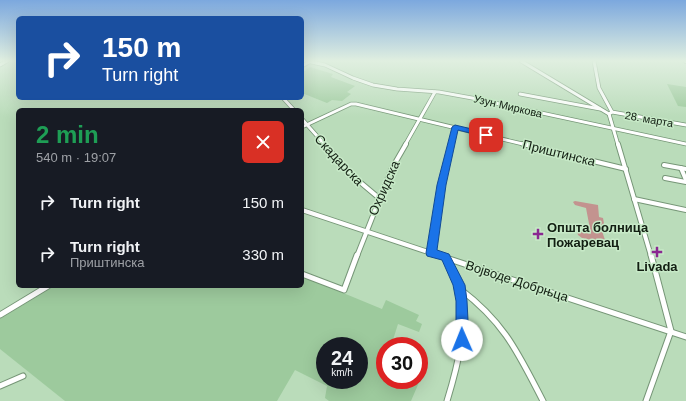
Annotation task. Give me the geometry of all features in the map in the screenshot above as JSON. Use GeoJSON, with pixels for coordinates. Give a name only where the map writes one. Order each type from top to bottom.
{"type":"FeatureCollection","features":[{"type":"Feature","properties":{"kind":"street","name":"Узун Миркова"},"geometry":{"type":"LineString","coordinates":[[358,80],[373,85],[397,89],[435,92],[472,98],[615,130],[686,144]]}},
{"type":"Feature","properties":{"kind":"street"},"geometry":{"type":"LineString","coordinates":[[553,80],[610,113]]}},
{"type":"Feature","properties":{"kind":"street"},"geometry":{"type":"LineString","coordinates":[[596,80],[610,113],[660,284],[671,331],[646,401]]}},
{"type":"Feature","properties":{"kind":"street","name":"Охридска"},"geometry":{"type":"LineString","coordinates":[[304,275],[344,290],[366,230],[391,170],[435,92]]}},
{"type":"Feature","properties":{"kind":"street"},"geometry":{"type":"LineString","coordinates":[[520,94],[602,109]]}},
{"type":"Feature","properties":{"kind":"street"},"geometry":{"type":"LineString","coordinates":[[285,100],[292,108]]}},
{"type":"Feature","properties":{"kind":"street","name":"Приштинска"},"geometry":{"type":"LineString","coordinates":[[307,124],[353,103],[626,169]]}},
{"type":"Feature","properties":{"kind":"street","name":"28. марта"},"geometry":{"type":"LineString","coordinates":[[610,113],[686,125]]}},
{"type":"Feature","properties":{"kind":"street","name":"Скадарска"},"geometry":{"type":"LineString","coordinates":[[304,121],[348,172],[379,198]]}},
{"type":"Feature","properties":{"kind":"street"},"geometry":{"type":"LineString","coordinates":[[431,253],[443,178],[455,127]]}},
{"type":"Feature","properties":{"kind":"street"},"geometry":{"type":"LineString","coordinates":[[664,165],[686,169]]}},
{"type":"Feature","properties":{"kind":"street"},"geometry":{"type":"LineString","coordinates":[[665,178],[686,181],[681,168]]}},
{"type":"Feature","properties":{"kind":"street"},"geometry":{"type":"LineString","coordinates":[[634,199],[686,210]]}},
{"type":"Feature","properties":{"kind":"street","name":"Војводе Добрњца"},"geometry":{"type":"LineString","coordinates":[[304,211],[686,337]]}},
{"type":"Feature","properties":{"kind":"street"},"geometry":{"type":"LineString","coordinates":[[446,257],[460,289],[462,340],[458,365],[447,401]]}},
{"type":"Feature","properties":{"kind":"street"},"geometry":{"type":"LineString","coordinates":[[0,315],[45,288]]}},
{"type":"Feature","properties":{"kind":"street"},"geometry":{"type":"LineString","coordinates":[[460,289],[470,296],[501,328],[513,344],[543,401]]}},
{"type":"Feature","properties":{"kind":"street"},"geometry":{"type":"LineString","coordinates":[[0,386],[23,376]]}},
{"type":"Feature","properties":{"kind":"green space"},"geometry":{"type":"Polygon","coordinates":[[[304,80],[338,80],[355,86],[347,92],[351,94],[342,101],[332,100],[327,103],[304,94],[304,80]]]}},
{"type":"Feature","properties":{"kind":"green space"},"geometry":{"type":"Polygon","coordinates":[[[667,84],[686,87],[686,107],[678,106],[667,84]]]}},
{"type":"Feature","properties":{"kind":"green space"},"geometry":{"type":"Polygon","coordinates":[[[304,277],[382,309],[386,300],[419,315],[416,321],[422,324],[419,332],[398,324],[394,337],[376,337],[376,389],[416,389],[411,401],[329,401],[325,398],[326,389],[368,389],[368,337],[316,337],[316,380],[295,370],[277,401],[65,401],[0,349],[0,319],[51,288],[304,288],[304,277]]]}},
{"type":"Feature","properties":{"kind":"building"},"geometry":{"type":"Polygon","coordinates":[[[575,201],[598,205],[599,217],[603,218],[605,229],[601,228],[606,243],[582,238],[578,235],[577,232],[579,231],[591,234],[586,208],[575,205],[573,202],[575,201]]]}},
{"type":"Feature","properties":{"kind":"place","name":"Општа болница Пожаревац"},"geometry":{"type":"Point","coordinates":[538,234]}},
{"type":"Feature","properties":{"kind":"place","name":"Livada"},"geometry":{"type":"Point","coordinates":[657,252]}},
{"type":"Feature","properties":{"kind":"route"},"geometry":{"type":"LineString","coordinates":[[462,340],[461,301],[458,281],[447,262],[446,257],[431,253],[442,185],[455,127],[486,135]]}}]}
